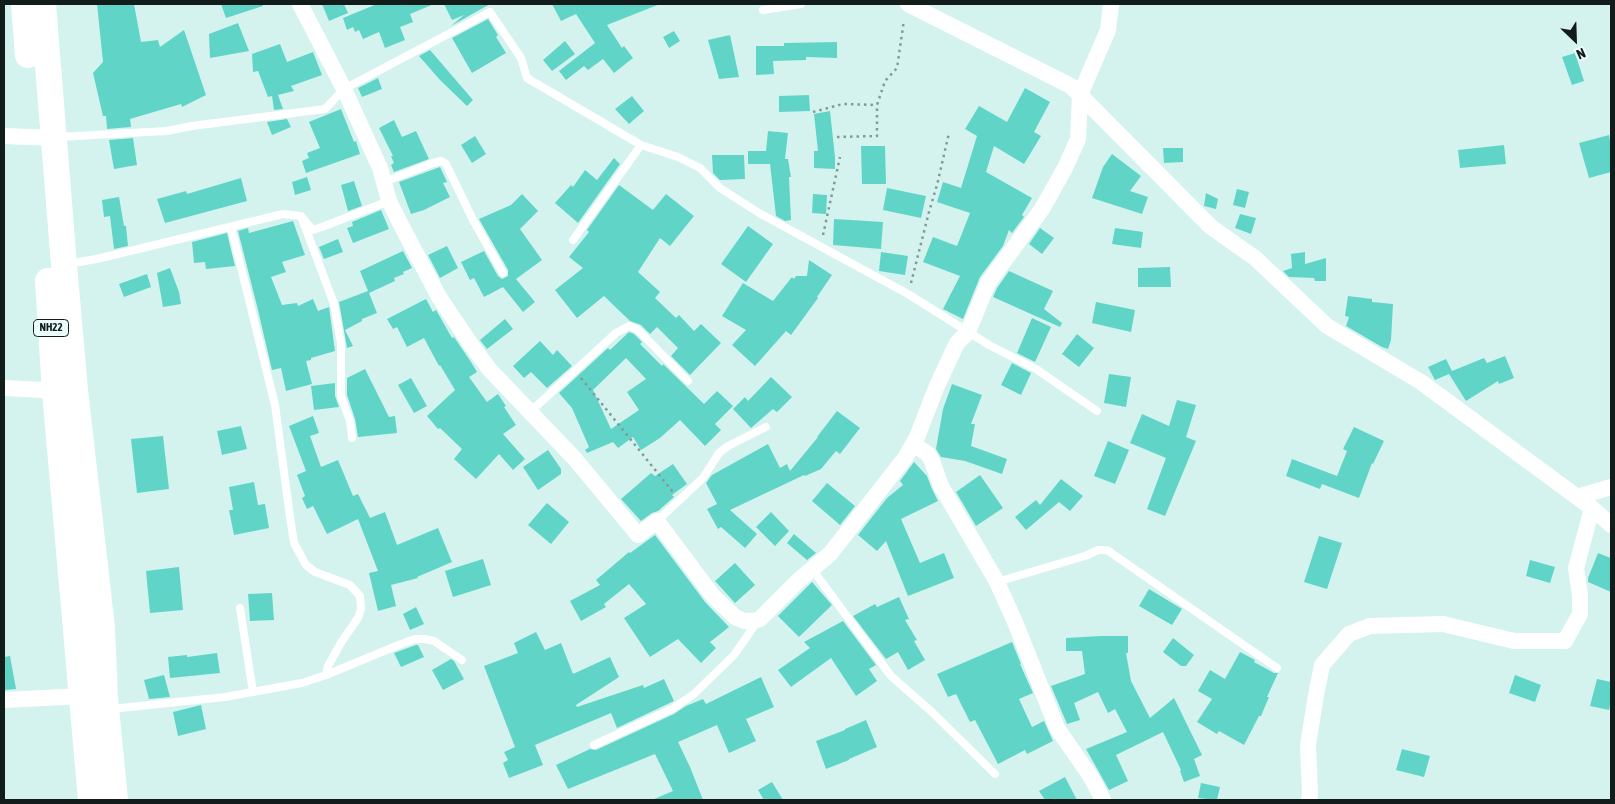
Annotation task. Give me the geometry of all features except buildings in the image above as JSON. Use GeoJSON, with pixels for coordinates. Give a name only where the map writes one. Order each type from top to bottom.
{"type":"FeatureCollection","features":[{"type":"Feature","properties":{"kind":"highway","name":"NH22"},"geometry":{"type":"LineString","coordinates":[[24,4],[64,265],[65,391],[82,696],[91,800]]}},
{"type":"Feature","properties":{"kind":"highway","name":"NH22"},"geometry":{"type":"LineString","coordinates":[[43,4],[47,278],[102,628],[105,698],[115,800]]}},
{"type":"Feature","properties":{"kind":"street"},"geometry":{"type":"LineString","coordinates":[[300,4],[344,89],[380,168],[389,201],[439,297],[472,346],[490,370],[575,458],[638,535],[657,521],[713,596],[735,617],[744,621],[760,619],[799,580],[830,554],[906,458],[957,343],[968,332],[988,283],[1042,209],[1078,140],[1080,95],[1108,30],[1111,4]]}},
{"type":"Feature","properties":{"kind":"street"},"geometry":{"type":"LineString","coordinates":[[906,8],[1071,86],[1211,228],[1255,258],[1327,326],[1421,382],[1592,508],[1611,525]]}},
{"type":"Feature","properties":{"kind":"street"},"geometry":{"type":"LineString","coordinates":[[4,136],[44,137]]}},
{"type":"Feature","properties":{"kind":"street"},"geometry":{"type":"LineString","coordinates":[[4,388],[65,391]]}},
{"type":"Feature","properties":{"kind":"street"},"geometry":{"type":"LineString","coordinates":[[913,444],[928,454],[941,486],[997,582],[1057,728],[1096,785],[1103,800]]}},
{"type":"Feature","properties":{"kind":"street"},"geometry":{"type":"LineString","coordinates":[[1577,497],[1611,486]]}},
{"type":"Feature","properties":{"kind":"street"},"geometry":{"type":"LineString","coordinates":[[1309,800],[1308,746],[1322,665],[1349,634],[1370,626],[1443,624],[1514,641],[1565,641],[1580,614],[1580,595],[1576,568],[1592,508]]}},
{"type":"Feature","properties":{"kind":"street"},"geometry":{"type":"LineString","coordinates":[[4,700],[82,696]]}},
{"type":"Feature","properties":{"kind":"lane"},"geometry":{"type":"LineString","coordinates":[[763,10],[801,4]]}},
{"type":"Feature","properties":{"kind":"lane"},"geometry":{"type":"LineString","coordinates":[[44,137],[167,131],[324,109],[344,89],[490,12],[520,58],[527,78],[641,145],[678,157],[700,168],[720,188],[759,213],[908,294],[989,345],[1036,368],[1097,411]]}},
{"type":"Feature","properties":{"kind":"lane"},"geometry":{"type":"LineString","coordinates":[[573,240],[641,145]]}},
{"type":"Feature","properties":{"kind":"lane"},"geometry":{"type":"LineString","coordinates":[[384,182],[433,163],[441,161],[446,164],[473,220],[503,272]]}},
{"type":"Feature","properties":{"kind":"lane"},"geometry":{"type":"LineString","coordinates":[[64,265],[101,258],[283,214],[301,216],[313,230],[389,201]]}},
{"type":"Feature","properties":{"kind":"lane"},"geometry":{"type":"LineString","coordinates":[[301,216],[334,304],[341,343],[341,396],[350,421],[352,438]]}},
{"type":"Feature","properties":{"kind":"lane"},"geometry":{"type":"LineString","coordinates":[[232,226],[276,405],[294,543],[306,565],[315,572],[350,585],[360,596],[361,609],[358,618],[342,641],[328,666],[326,675]]}},
{"type":"Feature","properties":{"kind":"lane"},"geometry":{"type":"LineString","coordinates":[[530,412],[616,333],[629,326],[636,329],[688,381]]}},
{"type":"Feature","properties":{"kind":"lane"},"geometry":{"type":"LineString","coordinates":[[657,521],[703,478],[719,453],[728,446],[766,427]]}},
{"type":"Feature","properties":{"kind":"lane"},"geometry":{"type":"LineString","coordinates":[[997,582],[1085,556],[1098,550],[1107,550],[1277,668]]}},
{"type":"Feature","properties":{"kind":"lane"},"geometry":{"type":"LineString","coordinates":[[812,569],[891,676],[932,712],[995,774]]}},
{"type":"Feature","properties":{"kind":"lane"},"geometry":{"type":"LineString","coordinates":[[240,608],[253,692]]}},
{"type":"Feature","properties":{"kind":"lane"},"geometry":{"type":"LineString","coordinates":[[594,745],[672,710],[694,694],[734,655],[760,619]]}},
{"type":"Feature","properties":{"kind":"lane"},"geometry":{"type":"LineString","coordinates":[[107,709],[225,697],[302,683],[415,639],[434,641],[462,660]]}},
{"type":"Feature","properties":{"kind":"path"},"geometry":{"type":"LineString","coordinates":[[837,137],[877,136],[877,105],[885,80],[896,68],[906,8]]}},
{"type":"Feature","properties":{"kind":"path"},"geometry":{"type":"LineString","coordinates":[[813,112],[843,104],[877,105]]}},
{"type":"Feature","properties":{"kind":"path"},"geometry":{"type":"LineString","coordinates":[[908,294],[949,133]]}},
{"type":"Feature","properties":{"kind":"path"},"geometry":{"type":"LineString","coordinates":[[820,247],[840,157]]}},
{"type":"Feature","properties":{"kind":"path"},"geometry":{"type":"LineString","coordinates":[[575,370],[678,498]]}}]}
